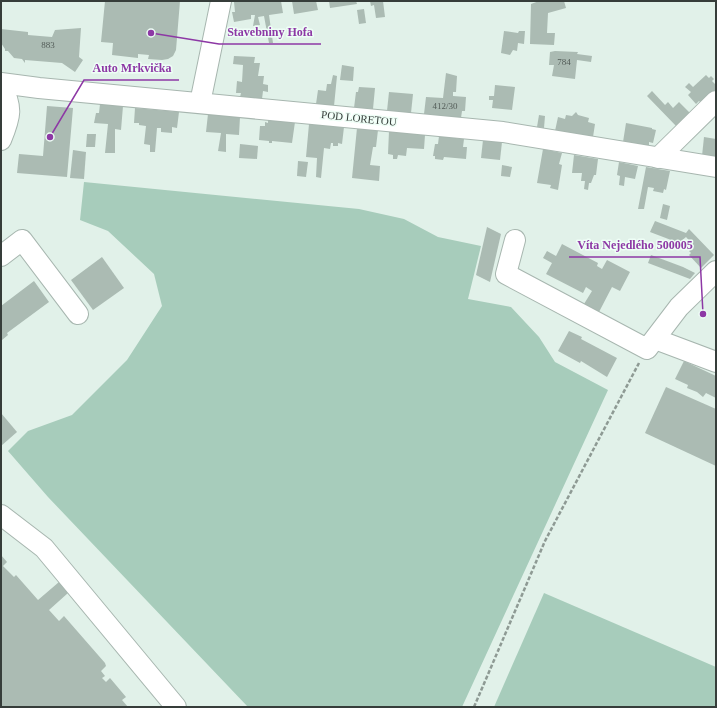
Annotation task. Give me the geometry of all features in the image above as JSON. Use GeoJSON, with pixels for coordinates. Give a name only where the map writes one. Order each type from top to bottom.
{"type":"FeatureCollection","features":[{"type":"Feature","properties":{"kind":"street"},"geometry":{"type":"LineString","coordinates":[[200,103],[221,1]]}},
{"type":"Feature","properties":{"kind":"street"},"geometry":{"type":"LineString","coordinates":[[1,84],[10,101],[8,123],[1,140]]}},
{"type":"Feature","properties":{"kind":"street","name":"POD LORETOU"},"geometry":{"type":"LineString","coordinates":[[1,84],[503,132],[716,167]]}},
{"type":"Feature","properties":{"kind":"street"},"geometry":{"type":"LineString","coordinates":[[658,158],[716,101]]}},
{"type":"Feature","properties":{"kind":"street"},"geometry":{"type":"LineString","coordinates":[[1,256],[22,240],[78,314]]}},
{"type":"Feature","properties":{"kind":"street"},"geometry":{"type":"LineString","coordinates":[[515,240],[506,274],[651,344],[716,362]]}},
{"type":"Feature","properties":{"kind":"street"},"geometry":{"type":"LineString","coordinates":[[651,344],[679,307],[716,271]]}},
{"type":"Feature","properties":{"kind":"street"},"geometry":{"type":"LineString","coordinates":[[1,515],[44,548],[176,707]]}},
{"type":"Feature","properties":{"kind":"path"},"geometry":{"type":"LineString","coordinates":[[474,707],[545,540],[651,344]]}},
{"type":"Feature","properties":{"kind":"green space"},"geometry":{"type":"Polygon","coordinates":[[[84,182],[359,209],[404,219],[438,237],[481,246],[468,299],[511,307],[539,337],[555,362],[608,390],[462,707],[248,707],[48,497],[8,451],[28,431],[72,415],[127,360],[162,306],[154,274],[108,231],[80,220],[84,182]]]}},
{"type":"Feature","properties":{"kind":"green space"},"geometry":{"type":"Polygon","coordinates":[[[544,593],[716,667],[716,707],[494,707],[544,593]]]}},
{"type":"Feature","properties":{"kind":"building"},"geometry":{"type":"Polygon","coordinates":[[[105,1],[180,1],[176,50],[173,56],[162,60],[148,59],[149,55],[138,54],[138,58],[112,55],[113,43],[101,42],[105,1]]]}},
{"type":"Feature","properties":{"kind":"building"},"geometry":{"type":"Polygon","coordinates":[[[281,1],[283,13],[269,15],[273,43],[269,43],[264,16],[258,17],[260,25],[253,26],[255,15],[251,15],[251,19],[234,22],[232,12],[235,12],[234,2],[281,1]]]}},
{"type":"Feature","properties":{"kind":"building"},"geometry":{"type":"Polygon","coordinates":[[[292,1],[316,1],[318,10],[294,14],[292,1]]]}},
{"type":"Feature","properties":{"kind":"building"},"geometry":{"type":"Polygon","coordinates":[[[329,1],[356,1],[357,4],[330,8],[329,1]]]}},
{"type":"Feature","properties":{"kind":"building"},"geometry":{"type":"Polygon","coordinates":[[[370,1],[383,1],[385,17],[376,18],[374,5],[371,6],[370,1]]]}},
{"type":"Feature","properties":{"kind":"building"},"geometry":{"type":"Polygon","coordinates":[[[539,1],[564,1],[566,8],[548,13],[547,33],[555,33],[554,45],[530,44],[531,4],[539,1]]]}},
{"type":"Feature","properties":{"kind":"building"},"geometry":{"type":"Polygon","coordinates":[[[364,9],[366,23],[359,24],[357,10],[364,9]]]}},
{"type":"Feature","properties":{"kind":"building"},"geometry":{"type":"Polygon","coordinates":[[[81,28],[79,57],[83,60],[75,72],[62,63],[25,60],[25,63],[22,59],[14,58],[8,51],[5,51],[1,43],[1,29],[28,32],[28,35],[52,37],[55,30],[81,28]]]}},
{"type":"Feature","properties":{"kind":"building"},"geometry":{"type":"Polygon","coordinates":[[[504,31],[518,33],[519,31],[525,31],[524,44],[518,43],[517,51],[513,50],[510,55],[501,53],[504,31]]]}},
{"type":"Feature","properties":{"kind":"building"},"geometry":{"type":"Polygon","coordinates":[[[550,52],[578,52],[577,54],[592,56],[591,62],[577,60],[575,79],[552,76],[554,65],[549,65],[550,52]]]}},
{"type":"Feature","properties":{"kind":"building"},"geometry":{"type":"Polygon","coordinates":[[[234,56],[255,57],[254,63],[260,63],[258,76],[264,76],[263,84],[268,85],[268,92],[263,91],[262,99],[240,97],[241,93],[236,93],[237,81],[242,82],[243,65],[233,64],[234,56]]]}},
{"type":"Feature","properties":{"kind":"building"},"geometry":{"type":"Polygon","coordinates":[[[342,65],[354,67],[353,81],[340,80],[342,65]]]}},
{"type":"Feature","properties":{"kind":"building"},"geometry":{"type":"Polygon","coordinates":[[[446,73],[457,76],[456,92],[453,92],[453,96],[466,97],[465,111],[462,111],[461,118],[424,114],[426,97],[443,98],[446,73]]]}},
{"type":"Feature","properties":{"kind":"building"},"geometry":{"type":"Polygon","coordinates":[[[333,75],[337,76],[334,106],[316,104],[318,90],[326,91],[327,84],[331,84],[333,75]]]}},
{"type":"Feature","properties":{"kind":"building"},"geometry":{"type":"Polygon","coordinates":[[[706,75],[709,78],[711,76],[714,79],[712,81],[716,85],[716,89],[701,103],[699,101],[696,104],[688,95],[691,92],[685,87],[689,83],[693,87],[706,75]]]}},
{"type":"Feature","properties":{"kind":"building"},"geometry":{"type":"Polygon","coordinates":[[[495,85],[515,87],[512,110],[492,108],[493,100],[489,100],[489,96],[494,96],[495,85]]]}},
{"type":"Feature","properties":{"kind":"building"},"geometry":{"type":"Polygon","coordinates":[[[359,87],[375,88],[373,109],[354,108],[356,92],[358,92],[359,87]]]}},
{"type":"Feature","properties":{"kind":"building"},"geometry":{"type":"Polygon","coordinates":[[[652,91],[665,105],[668,102],[673,108],[679,102],[691,114],[677,127],[647,96],[652,91]]]}},
{"type":"Feature","properties":{"kind":"building"},"geometry":{"type":"Polygon","coordinates":[[[389,92],[413,94],[411,113],[387,111],[389,92]]]}},
{"type":"Feature","properties":{"kind":"building"},"geometry":{"type":"Polygon","coordinates":[[[100,104],[123,106],[121,130],[115,129],[115,153],[105,153],[108,124],[94,123],[96,113],[99,113],[100,104]]]}},
{"type":"Feature","properties":{"kind":"building"},"geometry":{"type":"Polygon","coordinates":[[[47,106],[73,108],[67,177],[17,173],[19,154],[43,156],[47,106]]]}},
{"type":"Feature","properties":{"kind":"building"},"geometry":{"type":"Polygon","coordinates":[[[135,108],[179,112],[177,128],[172,127],[172,133],[161,132],[161,128],[157,128],[155,152],[150,152],[150,145],[144,144],[146,126],[139,125],[139,123],[134,123],[135,108]]]}},
{"type":"Feature","properties":{"kind":"building"},"geometry":{"type":"Polygon","coordinates":[[[576,112],[578,115],[589,118],[588,122],[595,124],[593,137],[555,131],[558,117],[565,119],[566,115],[572,116],[576,112]]]}},
{"type":"Feature","properties":{"kind":"building"},"geometry":{"type":"Polygon","coordinates":[[[208,114],[240,117],[239,135],[226,134],[226,152],[218,151],[221,133],[206,132],[208,114]]]}},
{"type":"Feature","properties":{"kind":"building"},"geometry":{"type":"Polygon","coordinates":[[[539,115],[545,116],[544,128],[537,127],[539,115]]]}},
{"type":"Feature","properties":{"kind":"building"},"geometry":{"type":"Polygon","coordinates":[[[268,120],[295,122],[292,143],[272,141],[272,143],[269,143],[269,141],[259,140],[260,126],[265,126],[265,122],[268,123],[268,120]]]}},
{"type":"Feature","properties":{"kind":"building"},"geometry":{"type":"Polygon","coordinates":[[[626,123],[656,130],[653,143],[649,142],[649,147],[623,142],[626,123]]]}},
{"type":"Feature","properties":{"kind":"building"},"geometry":{"type":"Polygon","coordinates":[[[309,124],[344,127],[342,144],[338,143],[338,146],[333,146],[333,143],[331,143],[330,149],[324,148],[321,178],[316,177],[317,158],[306,157],[309,124]]]}},
{"type":"Feature","properties":{"kind":"building"},"geometry":{"type":"Polygon","coordinates":[[[357,128],[378,130],[376,147],[373,147],[370,165],[380,166],[379,181],[352,178],[357,128]]]}},
{"type":"Feature","properties":{"kind":"building"},"geometry":{"type":"Polygon","coordinates":[[[389,131],[425,135],[424,149],[407,148],[406,156],[398,155],[397,159],[393,159],[393,155],[388,154],[389,131]]]}},
{"type":"Feature","properties":{"kind":"building"},"geometry":{"type":"Polygon","coordinates":[[[87,134],[96,134],[95,147],[86,147],[87,134]]]}},
{"type":"Feature","properties":{"kind":"building"},"geometry":{"type":"Polygon","coordinates":[[[439,136],[464,139],[463,147],[467,147],[466,159],[444,157],[443,160],[435,159],[435,156],[433,156],[435,144],[438,144],[439,136]]]}},
{"type":"Feature","properties":{"kind":"building"},"geometry":{"type":"Polygon","coordinates":[[[704,137],[716,139],[716,158],[702,156],[704,137]]]}},
{"type":"Feature","properties":{"kind":"building"},"geometry":{"type":"Polygon","coordinates":[[[483,140],[502,142],[500,160],[481,158],[483,140]]]}},
{"type":"Feature","properties":{"kind":"building"},"geometry":{"type":"Polygon","coordinates":[[[240,144],[258,146],[257,159],[239,158],[240,144]]]}},
{"type":"Feature","properties":{"kind":"building"},"geometry":{"type":"Polygon","coordinates":[[[543,149],[562,153],[559,164],[562,165],[558,190],[550,188],[551,185],[537,183],[543,149]]]}},
{"type":"Feature","properties":{"kind":"building"},"geometry":{"type":"Polygon","coordinates":[[[73,150],[86,152],[84,179],[70,178],[73,150]]]}},
{"type":"Feature","properties":{"kind":"building"},"geometry":{"type":"Polygon","coordinates":[[[574,155],[598,159],[596,175],[594,175],[591,183],[589,183],[588,190],[584,189],[585,181],[581,181],[582,173],[572,173],[574,155]]]}},
{"type":"Feature","properties":{"kind":"building"},"geometry":{"type":"Polygon","coordinates":[[[298,161],[308,162],[306,177],[297,176],[298,161]]]}},
{"type":"Feature","properties":{"kind":"building"},"geometry":{"type":"Polygon","coordinates":[[[619,162],[638,166],[635,179],[625,177],[624,186],[619,185],[620,176],[617,175],[619,162]]]}},
{"type":"Feature","properties":{"kind":"building"},"geometry":{"type":"Polygon","coordinates":[[[502,165],[512,167],[510,177],[501,176],[502,165]]]}},
{"type":"Feature","properties":{"kind":"building"},"geometry":{"type":"Polygon","coordinates":[[[646,167],[670,171],[666,190],[664,189],[663,193],[653,191],[654,188],[648,187],[644,209],[638,209],[646,167]]]}},
{"type":"Feature","properties":{"kind":"building"},"geometry":{"type":"Polygon","coordinates":[[[663,204],[670,206],[667,220],[660,218],[663,204]]]}},
{"type":"Feature","properties":{"kind":"building"},"geometry":{"type":"Polygon","coordinates":[[[655,221],[686,233],[689,229],[714,255],[701,268],[689,255],[691,253],[689,251],[694,246],[686,237],[679,243],[650,232],[655,221]]]}},
{"type":"Feature","properties":{"kind":"building"},"geometry":{"type":"Polygon","coordinates":[[[487,227],[501,234],[490,282],[476,275],[487,227]]]}},
{"type":"Feature","properties":{"kind":"building"},"geometry":{"type":"Polygon","coordinates":[[[562,244],[598,263],[597,266],[602,269],[607,260],[630,272],[620,291],[612,287],[599,312],[584,304],[592,291],[586,287],[583,293],[546,274],[552,263],[543,258],[547,251],[556,256],[562,244]]]}},
{"type":"Feature","properties":{"kind":"building"},"geometry":{"type":"Polygon","coordinates":[[[651,255],[695,273],[690,279],[648,263],[651,255]]]}},
{"type":"Feature","properties":{"kind":"building"},"geometry":{"type":"Polygon","coordinates":[[[102,257],[124,288],[93,310],[71,280],[102,257]]]}},
{"type":"Feature","properties":{"kind":"building"},"geometry":{"type":"Polygon","coordinates":[[[34,281],[49,302],[7,333],[8,335],[2,340],[1,306],[34,281]]]}},
{"type":"Feature","properties":{"kind":"building"},"geometry":{"type":"Polygon","coordinates":[[[569,331],[617,358],[607,377],[581,361],[580,363],[558,351],[569,331]]]}},
{"type":"Feature","properties":{"kind":"building"},"geometry":{"type":"Polygon","coordinates":[[[684,361],[716,376],[716,398],[706,393],[703,397],[697,392],[687,388],[688,385],[675,379],[684,361]]]}},
{"type":"Feature","properties":{"kind":"building"},"geometry":{"type":"Polygon","coordinates":[[[666,387],[716,409],[716,466],[645,433],[666,387]]]}},
{"type":"Feature","properties":{"kind":"building"},"geometry":{"type":"Polygon","coordinates":[[[1,413],[17,432],[1,446],[1,413]]]}},
{"type":"Feature","properties":{"kind":"building"},"geometry":{"type":"Polygon","coordinates":[[[1,555],[7,562],[3,566],[14,577],[16,575],[38,600],[59,582],[68,593],[49,610],[59,621],[64,616],[105,663],[106,666],[101,671],[105,676],[102,678],[106,682],[110,678],[126,697],[122,700],[128,707],[1,707],[1,555]]]}},
{"type":"Feature","properties":{"kind":"place","name":"Stavebniny Hofa"},"geometry":{"type":"Point","coordinates":[151,33]}},
{"type":"Feature","properties":{"kind":"place","name":"Auto Mrkvička"},"geometry":{"type":"Point","coordinates":[50,137]}},
{"type":"Feature","properties":{"kind":"place","name":"Víta Nejedlého 500005"},"geometry":{"type":"Point","coordinates":[703,314]}}]}
